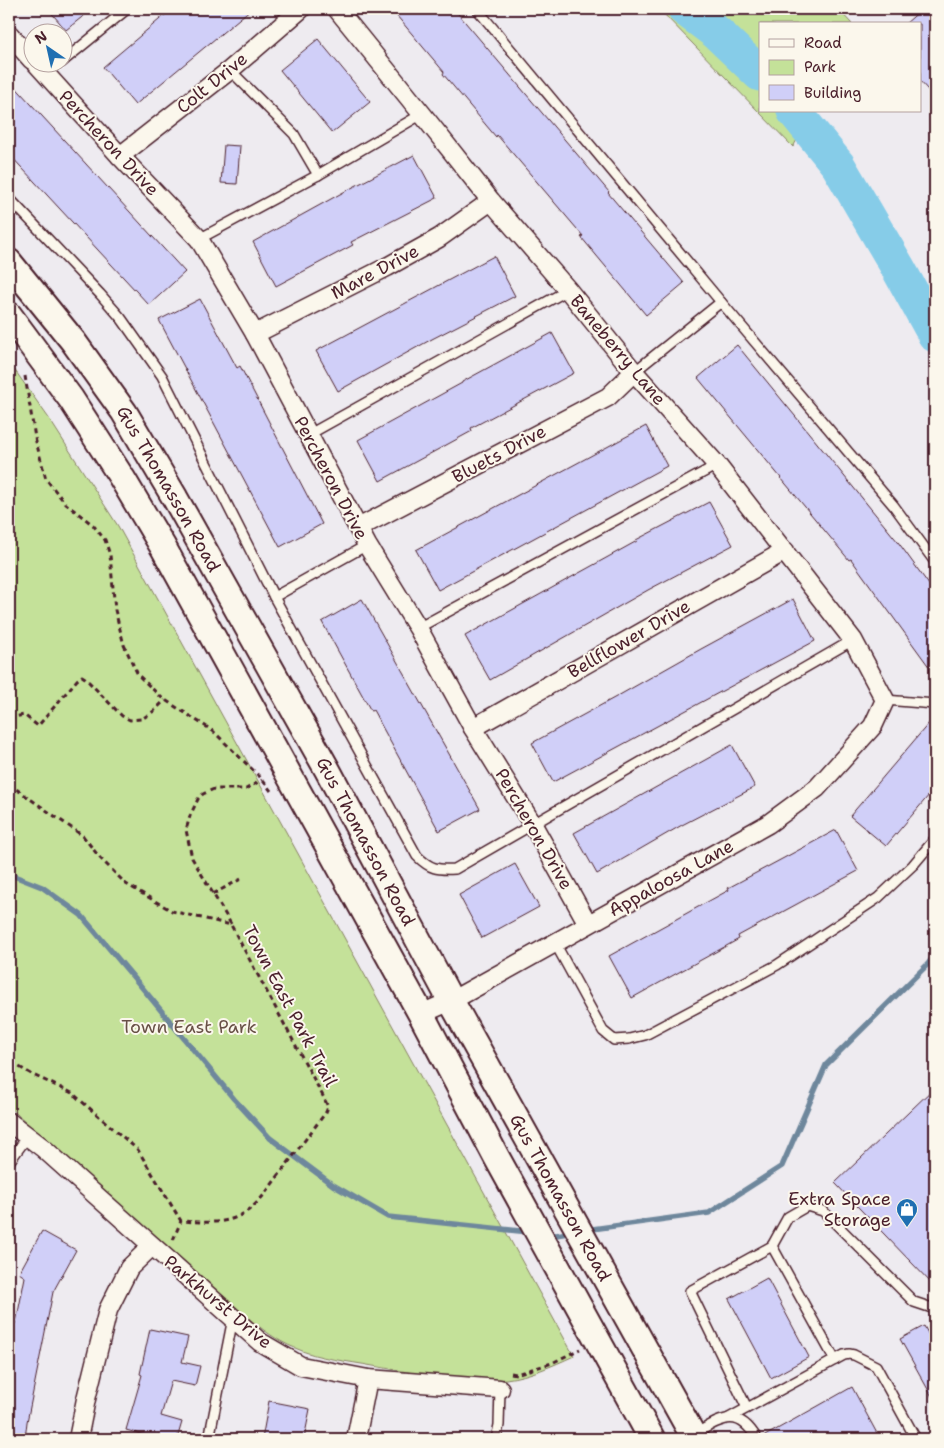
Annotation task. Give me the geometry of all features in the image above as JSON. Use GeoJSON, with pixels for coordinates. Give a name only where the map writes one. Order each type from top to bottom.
{"type":"FeatureCollection","features":[{"type":"Feature","properties":{"kind":"main road","name":"Gus Thomasson Road"},"geometry":{"type":"LineString","coordinates":[[9,262],[73,341],[129,421],[238,608],[451,1001],[694,1438]]}},
{"type":"Feature","properties":{"kind":"main road","name":"Gus Thomasson Road"},"geometry":{"type":"LineString","coordinates":[[12,325],[71,399],[122,478],[163,547],[421,1014],[497,1158],[652,1439]]}},
{"type":"Feature","properties":{"kind":"street","name":"Colt Drive"},"geometry":{"type":"LineString","coordinates":[[120,156],[230,70],[301,9]]}},
{"type":"Feature","properties":{"kind":"street","name":"Baneberry Lane"},"geometry":{"type":"LineString","coordinates":[[337,9],[491,201],[568,290],[634,372],[717,465],[853,640],[885,700]]}},
{"type":"Feature","properties":{"kind":"street","name":"Percheron Drive"},"geometry":{"type":"LineString","coordinates":[[9,34],[22,48]]}},
{"type":"Feature","properties":{"kind":"street","name":"Percheron Drive"},"geometry":{"type":"LineString","coordinates":[[59,72],[120,156],[199,239],[255,334],[367,545],[418,628],[474,728],[533,825],[588,924]]}},
{"type":"Feature","properties":{"kind":"street","name":"Mare Drive"},"geometry":{"type":"LineString","coordinates":[[255,334],[439,238],[491,201]]}},
{"type":"Feature","properties":{"kind":"street","name":"Bluets Drive"},"geometry":{"type":"LineString","coordinates":[[358,528],[608,397],[634,372]]}},
{"type":"Feature","properties":{"kind":"street","name":"Bellflower Drive"},"geometry":{"type":"LineString","coordinates":[[474,728],[785,551]]}},
{"type":"Feature","properties":{"kind":"street","name":"Appaloosa Lane"},"geometry":{"type":"LineString","coordinates":[[421,1014],[451,1001],[768,824],[817,788],[873,726],[885,700]]}},
{"type":"Feature","properties":{"kind":"street","name":"Parkhurst Drive"},"geometry":{"type":"LineString","coordinates":[[9,1122],[43,1148],[260,1342],[301,1366],[368,1379],[504,1381]]}},
{"type":"Feature","properties":{"kind":"street"},"geometry":{"type":"LineString","coordinates":[[78,1439],[108,1310],[129,1268],[152,1246]]}},
{"type":"Feature","properties":{"kind":"street"},"geometry":{"type":"LineString","coordinates":[[356,1439],[368,1379]]}},
{"type":"Feature","properties":{"kind":"lane"},"geometry":{"type":"LineString","coordinates":[[72,55],[127,9]]}},
{"type":"Feature","properties":{"kind":"lane"},"geometry":{"type":"LineString","coordinates":[[477,9],[894,506],[935,562]]}},
{"type":"Feature","properties":{"kind":"lane"},"geometry":{"type":"LineString","coordinates":[[230,70],[294,134],[318,176]]}},
{"type":"Feature","properties":{"kind":"lane"},"geometry":{"type":"LineString","coordinates":[[199,239],[318,176],[422,114]]}},
{"type":"Feature","properties":{"kind":"lane"},"geometry":{"type":"LineString","coordinates":[[9,198],[121,318],[162,376],[274,598],[417,856],[428,866],[455,869],[853,640]]}},
{"type":"Feature","properties":{"kind":"lane"},"geometry":{"type":"LineString","coordinates":[[308,436],[568,290]]}},
{"type":"Feature","properties":{"kind":"lane"},"geometry":{"type":"LineString","coordinates":[[634,372],[721,302]]}},
{"type":"Feature","properties":{"kind":"lane"},"geometry":{"type":"LineString","coordinates":[[418,628],[717,465]]}},
{"type":"Feature","properties":{"kind":"lane"},"geometry":{"type":"LineString","coordinates":[[274,598],[367,545]]}},
{"type":"Feature","properties":{"kind":"lane"},"geometry":{"type":"LineString","coordinates":[[885,700],[935,704]]}},
{"type":"Feature","properties":{"kind":"lane"},"geometry":{"type":"LineString","coordinates":[[555,943],[603,1031],[614,1040],[645,1035],[777,965],[878,898],[913,865],[935,839]]}},
{"type":"Feature","properties":{"kind":"lane"},"geometry":{"type":"LineString","coordinates":[[9,1162],[28,1136]]}},
{"type":"Feature","properties":{"kind":"lane"},"geometry":{"type":"LineString","coordinates":[[747,1408],[690,1291],[772,1246],[788,1217],[807,1206],[823,1211],[914,1302],[935,1309]]}},
{"type":"Feature","properties":{"kind":"lane"},"geometry":{"type":"LineString","coordinates":[[772,1246],[835,1360]]}},
{"type":"Feature","properties":{"kind":"lane"},"geometry":{"type":"LineString","coordinates":[[209,1439],[233,1318]]}},
{"type":"Feature","properties":{"kind":"lane"},"geometry":{"type":"LineString","coordinates":[[694,1438],[713,1424],[729,1418],[849,1354],[876,1366],[916,1439]]}},
{"type":"Feature","properties":{"kind":"lane"},"geometry":{"type":"LineString","coordinates":[[496,1439],[504,1381]]}},
{"type":"Feature","properties":{"kind":"lane"},"geometry":{"type":"LineString","coordinates":[[729,1418],[740,1420],[750,1427],[757,1439]]}},
{"type":"Feature","properties":{"kind":"path"},"geometry":{"type":"LineString","coordinates":[[24,372],[35,438],[46,479],[66,504],[105,540],[110,555],[115,610],[124,645],[138,675],[165,700],[213,731],[262,780],[273,795]]}},
{"type":"Feature","properties":{"kind":"path"},"geometry":{"type":"LineString","coordinates":[[9,718],[24,715],[38,726],[82,676],[122,716],[130,720],[142,719],[165,700]]}},
{"type":"Feature","properties":{"kind":"path"},"geometry":{"type":"LineString","coordinates":[[231,925],[192,858],[186,830],[198,799],[203,794],[214,789],[246,789],[262,780]]}},
{"type":"Feature","properties":{"kind":"path","name":"Town East Park Trail"},"geometry":{"type":"LineString","coordinates":[[9,784],[83,836],[100,858],[126,884],[172,911],[231,925],[328,1107],[314,1130],[255,1206],[239,1217],[220,1222],[181,1221]]}},
{"type":"Feature","properties":{"kind":"path"},"geometry":{"type":"LineString","coordinates":[[213,894],[241,879]]}},
{"type":"Feature","properties":{"kind":"path"},"geometry":{"type":"LineString","coordinates":[[9,1060],[33,1075],[72,1093],[138,1150],[181,1221],[171,1246]]}},
{"type":"Feature","properties":{"kind":"path"},"geometry":{"type":"LineString","coordinates":[[504,1381],[516,1374],[552,1363],[580,1349]]}},
{"type":"Feature","properties":{"kind":"green space"},"geometry":{"type":"Polygon","coordinates":[[[659,9],[838,9],[850,22],[759,22],[759,112],[659,9]]]}},
{"type":"Feature","properties":{"kind":"green space"},"geometry":{"type":"Polygon","coordinates":[[[759,112],[812,112],[793,147],[759,112]]]}},
{"type":"Feature","properties":{"kind":"green space","name":"Town East Park"},"geometry":{"type":"Polygon","coordinates":[[[9,362],[48,417],[118,526],[574,1356],[524,1376],[506,1379],[473,1380],[422,1375],[333,1359],[304,1352],[288,1345],[247,1317],[9,1107],[9,362]]]}},
{"type":"Feature","properties":{"kind":"building"},"geometry":{"type":"Polygon","coordinates":[[[48,9],[92,9],[72,25],[72,22],[59,22],[48,9]]]}},
{"type":"Feature","properties":{"kind":"building"},"geometry":{"type":"Polygon","coordinates":[[[172,9],[251,9],[135,105],[103,67],[172,9]]]}},
{"type":"Feature","properties":{"kind":"building"},"geometry":{"type":"Polygon","coordinates":[[[391,9],[454,9],[684,283],[646,315],[581,237],[583,236],[497,135],[496,137],[391,9]]]}},
{"type":"Feature","properties":{"kind":"building"},"geometry":{"type":"Polygon","coordinates":[[[922,9],[935,9],[935,98],[922,83],[922,22],[907,22],[922,9]]]}},
{"type":"Feature","properties":{"kind":"building"},"geometry":{"type":"Polygon","coordinates":[[[318,39],[370,102],[332,133],[280,70],[318,39]]]}},
{"type":"Feature","properties":{"kind":"building"},"geometry":{"type":"Polygon","coordinates":[[[9,80],[185,272],[149,305],[9,154],[9,80]]]}},
{"type":"Feature","properties":{"kind":"building"},"geometry":{"type":"Polygon","coordinates":[[[224,145],[240,146],[237,184],[221,183],[224,145]]]}},
{"type":"Feature","properties":{"kind":"building"},"geometry":{"type":"Polygon","coordinates":[[[414,155],[437,198],[351,242],[353,245],[276,286],[253,242],[414,155]]]}},
{"type":"Feature","properties":{"kind":"building"},"geometry":{"type":"Polygon","coordinates":[[[494,256],[515,296],[338,391],[316,351],[494,256]]]}},
{"type":"Feature","properties":{"kind":"building"},"geometry":{"type":"Polygon","coordinates":[[[200,299],[237,368],[240,366],[322,524],[280,547],[159,320],[200,299]]]}},
{"type":"Feature","properties":{"kind":"building"},"geometry":{"type":"Polygon","coordinates":[[[552,333],[574,373],[471,428],[472,431],[380,481],[358,440],[552,333]]]}},
{"type":"Feature","properties":{"kind":"building"},"geometry":{"type":"Polygon","coordinates":[[[737,345],[898,542],[935,593],[935,675],[851,559],[849,560],[698,378],[737,345]]]}},
{"type":"Feature","properties":{"kind":"building"},"geometry":{"type":"Polygon","coordinates":[[[646,426],[667,466],[438,590],[416,550],[646,426]]]}},
{"type":"Feature","properties":{"kind":"building"},"geometry":{"type":"Polygon","coordinates":[[[709,502],[733,545],[648,590],[490,680],[465,636],[636,540],[709,502]]]}},
{"type":"Feature","properties":{"kind":"building"},"geometry":{"type":"Polygon","coordinates":[[[362,599],[480,809],[439,831],[373,710],[371,711],[322,622],[362,599]]]}},
{"type":"Feature","properties":{"kind":"building"},"geometry":{"type":"Polygon","coordinates":[[[793,599],[815,641],[553,782],[532,743],[793,599]]]}},
{"type":"Feature","properties":{"kind":"building"},"geometry":{"type":"Polygon","coordinates":[[[935,716],[935,788],[886,846],[850,816],[935,716]]]}},
{"type":"Feature","properties":{"kind":"building"},"geometry":{"type":"Polygon","coordinates":[[[732,745],[755,787],[682,825],[597,874],[574,833],[732,745]]]}},
{"type":"Feature","properties":{"kind":"building"},"geometry":{"type":"Polygon","coordinates":[[[836,830],[858,871],[738,936],[739,939],[632,998],[609,956],[729,890],[728,888],[836,830]]]}},
{"type":"Feature","properties":{"kind":"building"},"geometry":{"type":"Polygon","coordinates":[[[515,864],[539,907],[482,938],[459,895],[515,864]]]}},
{"type":"Feature","properties":{"kind":"building","name":"Extra Space Storage"},"geometry":{"type":"Polygon","coordinates":[[[935,1087],[935,1287],[835,1183],[935,1087]]]}},
{"type":"Feature","properties":{"kind":"building"},"geometry":{"type":"Polygon","coordinates":[[[42,1231],[76,1250],[53,1292],[25,1439],[9,1439],[9,1321],[16,1323],[25,1277],[19,1273],[42,1231]]]}},
{"type":"Feature","properties":{"kind":"building"},"geometry":{"type":"Polygon","coordinates":[[[767,1278],[809,1357],[771,1378],[729,1299],[767,1278]]]}},
{"type":"Feature","properties":{"kind":"building"},"geometry":{"type":"Polygon","coordinates":[[[924,1326],[935,1346],[935,1402],[900,1339],[924,1326]]]}},
{"type":"Feature","properties":{"kind":"building"},"geometry":{"type":"Polygon","coordinates":[[[150,1329],[188,1337],[182,1362],[200,1366],[195,1386],[171,1381],[161,1416],[182,1422],[177,1439],[159,1439],[126,1430],[142,1375],[140,1374],[150,1329]]]}},
{"type":"Feature","properties":{"kind":"building"},"geometry":{"type":"Polygon","coordinates":[[[852,1387],[880,1439],[763,1439],[763,1437],[852,1387]]]}},
{"type":"Feature","properties":{"kind":"building"},"geometry":{"type":"Polygon","coordinates":[[[269,1401],[310,1409],[304,1439],[262,1439],[269,1401]]]}},
{"type":"Feature","properties":{"kind":"waterway"},"geometry":{"type":"LineString","coordinates":[[685,9],[717,33],[759,73]]}},
{"type":"Feature","properties":{"kind":"waterway"},"geometry":{"type":"LineString","coordinates":[[795,112],[838,165],[935,335]]}},
{"type":"Feature","properties":{"kind":"waterway"},"geometry":{"type":"LineString","coordinates":[[9,874],[42,887],[81,915],[234,1099],[270,1138],[333,1185],[388,1217],[529,1232]]}},
{"type":"Feature","properties":{"kind":"waterway"},"geometry":{"type":"LineString","coordinates":[[585,1230],[709,1213],[782,1166],[826,1065],[935,955]]}},
{"type":"Feature","properties":{"kind":"waterway"},"geometry":{"type":"LineString","coordinates":[[546,1234],[556,1235],[574,1232]]}},
{"type":"Feature","properties":{"kind":"place","name":"Extra Space Storage"},"geometry":{"type":"Point","coordinates":[907,1228]}}]}
